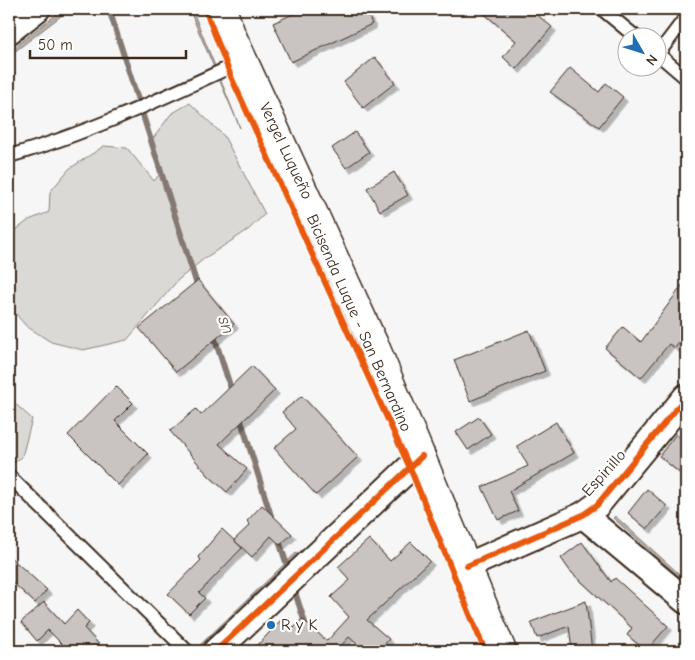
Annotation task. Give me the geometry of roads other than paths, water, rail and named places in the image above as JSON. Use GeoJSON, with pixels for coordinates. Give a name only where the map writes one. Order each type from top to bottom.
{"type":"FeatureCollection","features":[{"type":"Feature","properties":{"kind":"main road","name":"Vergel Luqueño"},"geometry":{"type":"LineString","coordinates":[[222,9],[243,61],[327,238],[422,456],[502,651]]}},
{"type":"Feature","properties":{"kind":"street"},"geometry":{"type":"LineString","coordinates":[[9,31],[37,9]]}},
{"type":"Feature","properties":{"kind":"street","name":"Espinillo"},"geometry":{"type":"LineString","coordinates":[[466,566],[583,515],[609,493],[686,397]]}},
{"type":"Feature","properties":{"kind":"street"},"geometry":{"type":"LineString","coordinates":[[216,651],[422,456]]}},
{"type":"Feature","properties":{"kind":"street"},"geometry":{"type":"LineString","coordinates":[[583,515],[686,602]]}},
{"type":"Feature","properties":{"kind":"lane"},"geometry":{"type":"LineString","coordinates":[[602,9],[626,28]]}},
{"type":"Feature","properties":{"kind":"lane"},"geometry":{"type":"LineString","coordinates":[[668,41],[686,17]]}},
{"type":"Feature","properties":{"kind":"lane"},"geometry":{"type":"LineString","coordinates":[[9,156],[59,142],[87,131],[243,61]]}},
{"type":"Feature","properties":{"kind":"lane"},"geometry":{"type":"LineString","coordinates":[[668,63],[686,78]]}},
{"type":"Feature","properties":{"kind":"lane"},"geometry":{"type":"LineString","coordinates":[[9,476],[187,651]]}},
{"type":"Feature","properties":{"kind":"waterway","name":"sn"},"geometry":{"type":"LineString","coordinates":[[109,9],[198,288]]}},
{"type":"Feature","properties":{"kind":"waterway","name":"sn"},"geometry":{"type":"LineString","coordinates":[[213,333],[233,395]]}},
{"type":"Feature","properties":{"kind":"waterway","name":"sn"},"geometry":{"type":"LineString","coordinates":[[239,414],[272,519]]}},
{"type":"Feature","properties":{"kind":"waterway","name":"sn"},"geometry":{"type":"LineString","coordinates":[[278,538],[290,574]]}},
{"type":"Feature","properties":{"kind":"waterway","name":"sn"},"geometry":{"type":"LineString","coordinates":[[293,586],[307,629]]}},
{"type":"Feature","properties":{"kind":"place","name":"R y K"},"geometry":{"type":"Point","coordinates":[271,625]}}]}
